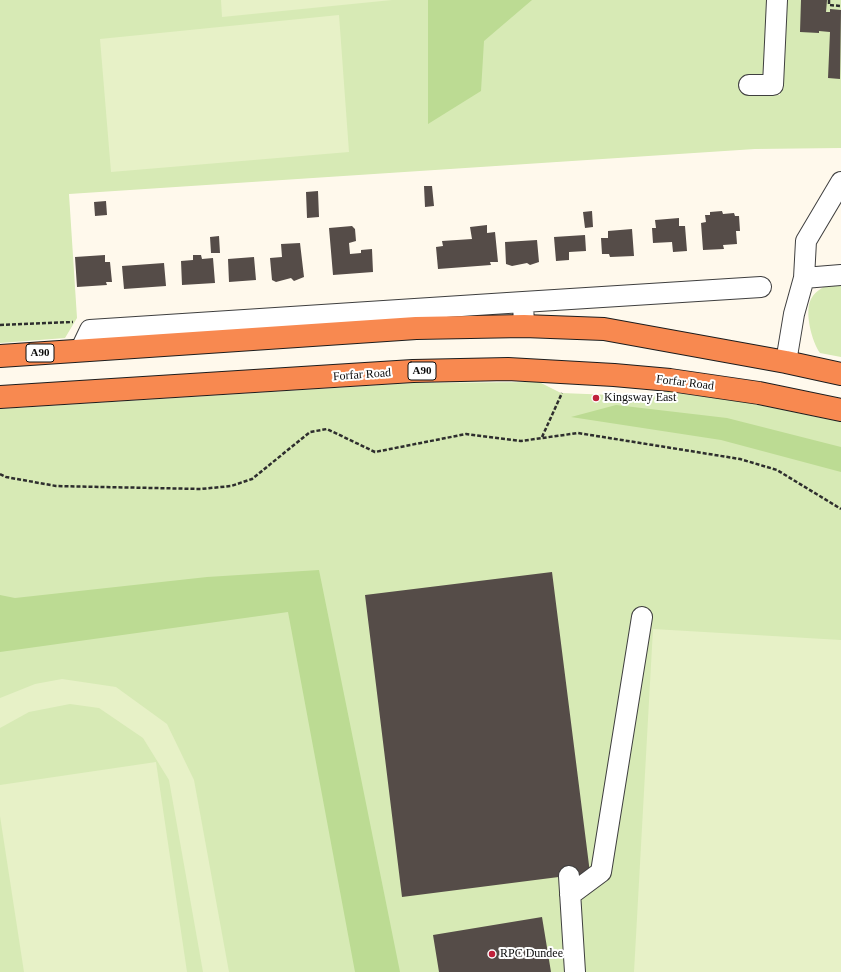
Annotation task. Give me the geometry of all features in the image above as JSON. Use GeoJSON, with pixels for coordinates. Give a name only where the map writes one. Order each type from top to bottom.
{"type":"FeatureCollection","features":[{"type":"Feature","properties":{"kind":"highway","name":"A90"},"geometry":{"type":"LineString","coordinates":[[0,356],[416,328],[524,326],[604,329],[786,362],[841,374]]}},
{"type":"Feature","properties":{"kind":"highway","name":"Forfar Road"},"geometry":{"type":"LineString","coordinates":[[0,397],[413,371],[508,369],[670,380],[759,393],[841,410]]}},
{"type":"Feature","properties":{"kind":"street"},"geometry":{"type":"LineString","coordinates":[[750,85],[773,85],[777,0]]}},
{"type":"Feature","properties":{"kind":"street"},"geometry":{"type":"LineString","coordinates":[[786,362],[794,314],[804,278],[806,241],[841,182]]}},
{"type":"Feature","properties":{"kind":"street"},"geometry":{"type":"LineString","coordinates":[[804,278],[841,275]]}},
{"type":"Feature","properties":{"kind":"street"},"geometry":{"type":"LineString","coordinates":[[80,351],[90,330],[762,287]]}},
{"type":"Feature","properties":{"kind":"street"},"geometry":{"type":"LineString","coordinates":[[523,302],[524,326]]}},
{"type":"Feature","properties":{"kind":"street"},"geometry":{"type":"LineString","coordinates":[[570,895],[601,872],[642,617]]}},
{"type":"Feature","properties":{"kind":"street"},"geometry":{"type":"LineString","coordinates":[[569,876],[575,972]]}},
{"type":"Feature","properties":{"kind":"path"},"geometry":{"type":"LineString","coordinates":[[829,0],[829,5],[841,6]]}},
{"type":"Feature","properties":{"kind":"path"},"geometry":{"type":"LineString","coordinates":[[0,325],[71,321],[90,330]]}},
{"type":"Feature","properties":{"kind":"path"},"geometry":{"type":"LineString","coordinates":[[541,438],[561,393],[568,393]]}},
{"type":"Feature","properties":{"kind":"path"},"geometry":{"type":"LineString","coordinates":[[0,474],[6,477],[56,486],[201,489],[231,486],[252,479],[310,432],[327,429],[376,452],[466,434],[521,441],[578,433],[740,459],[778,470],[841,510]]}},
{"type":"Feature","properties":{"kind":"green space"},"geometry":{"type":"Polygon","coordinates":[[[0,0],[769,0],[765,76],[748,94],[780,95],[785,0],[841,0],[841,148],[755,149],[69,194],[77,318],[65,338],[0,343],[0,0]]]}},
{"type":"Feature","properties":{"kind":"green space"},"geometry":{"type":"Polygon","coordinates":[[[221,0],[392,0],[222,17],[221,0]]]}},
{"type":"Feature","properties":{"kind":"green space"},"geometry":{"type":"Polygon","coordinates":[[[428,0],[532,0],[484,41],[481,91],[428,124],[428,0]]]}},
{"type":"Feature","properties":{"kind":"green space"},"geometry":{"type":"Polygon","coordinates":[[[339,15],[349,152],[111,172],[100,39],[339,15]]]}},
{"type":"Feature","properties":{"kind":"green space"},"geometry":{"type":"Polygon","coordinates":[[[833,282],[841,282],[841,357],[820,353],[812,335],[808,311],[811,299],[815,293],[833,282]]]}},
{"type":"Feature","properties":{"kind":"green space"},"geometry":{"type":"Polygon","coordinates":[[[539,382],[561,393],[638,396],[671,392],[749,403],[841,422],[841,972],[0,972],[0,409],[414,383],[539,382]]]}},
{"type":"Feature","properties":{"kind":"green space"},"geometry":{"type":"Polygon","coordinates":[[[616,405],[727,418],[841,447],[841,472],[721,440],[571,417],[616,405]]]}},
{"type":"Feature","properties":{"kind":"green space"},"geometry":{"type":"Polygon","coordinates":[[[319,570],[400,972],[355,972],[288,612],[0,652],[0,595],[15,598],[207,577],[319,570]]]}},
{"type":"Feature","properties":{"kind":"green space"},"geometry":{"type":"Polygon","coordinates":[[[653,629],[841,640],[841,972],[634,972],[653,629]]]}},
{"type":"Feature","properties":{"kind":"green space"},"geometry":{"type":"Polygon","coordinates":[[[62,679],[116,687],[167,724],[194,780],[229,972],[203,972],[169,780],[143,738],[99,708],[70,704],[29,712],[0,728],[0,698],[35,684],[62,679]]]}},
{"type":"Feature","properties":{"kind":"green space"},"geometry":{"type":"Polygon","coordinates":[[[156,762],[187,972],[24,972],[0,816],[0,785],[156,762]]]}},
{"type":"Feature","properties":{"kind":"building"},"geometry":{"type":"Polygon","coordinates":[[[801,0],[827,0],[826,12],[830,12],[830,9],[841,10],[840,79],[828,78],[830,32],[800,32],[801,0]]]}},
{"type":"Feature","properties":{"kind":"building"},"geometry":{"type":"Polygon","coordinates":[[[424,186],[432,186],[434,206],[425,207],[424,186]]]}},
{"type":"Feature","properties":{"kind":"building"},"geometry":{"type":"Polygon","coordinates":[[[318,191],[319,217],[307,218],[306,192],[318,191]]]}},
{"type":"Feature","properties":{"kind":"building"},"geometry":{"type":"Polygon","coordinates":[[[106,201],[107,215],[95,216],[94,202],[106,201]]]}},
{"type":"Feature","properties":{"kind":"building"},"geometry":{"type":"Polygon","coordinates":[[[592,211],[593,227],[585,228],[583,212],[592,211]]]}},
{"type":"Feature","properties":{"kind":"building"},"geometry":{"type":"Polygon","coordinates":[[[722,211],[723,214],[734,213],[735,216],[739,216],[740,231],[736,231],[737,244],[723,245],[724,249],[703,250],[701,223],[706,222],[705,215],[710,215],[710,212],[722,211]]]}},
{"type":"Feature","properties":{"kind":"building"},"geometry":{"type":"Polygon","coordinates":[[[679,218],[679,226],[685,226],[687,251],[673,252],[672,242],[653,243],[652,228],[656,228],[655,220],[679,218]]]}},
{"type":"Feature","properties":{"kind":"building"},"geometry":{"type":"Polygon","coordinates":[[[487,225],[487,233],[495,232],[498,262],[490,262],[491,265],[438,269],[436,247],[443,246],[442,241],[472,239],[470,227],[487,225]]]}},
{"type":"Feature","properties":{"kind":"building"},"geometry":{"type":"Polygon","coordinates":[[[352,226],[355,229],[356,241],[349,243],[350,254],[361,253],[361,250],[372,249],[373,272],[333,275],[329,228],[352,226]]]}},
{"type":"Feature","properties":{"kind":"building"},"geometry":{"type":"Polygon","coordinates":[[[632,229],[634,256],[610,257],[609,254],[602,254],[601,238],[608,238],[608,231],[632,229]]]}},
{"type":"Feature","properties":{"kind":"building"},"geometry":{"type":"Polygon","coordinates":[[[585,235],[586,251],[569,252],[569,260],[556,261],[554,237],[585,235]]]}},
{"type":"Feature","properties":{"kind":"building"},"geometry":{"type":"Polygon","coordinates":[[[219,236],[220,253],[211,253],[210,237],[219,236]]]}},
{"type":"Feature","properties":{"kind":"building"},"geometry":{"type":"Polygon","coordinates":[[[537,240],[539,262],[530,265],[527,263],[512,266],[506,264],[505,242],[537,240]]]}},
{"type":"Feature","properties":{"kind":"building"},"geometry":{"type":"Polygon","coordinates":[[[300,243],[304,277],[294,281],[291,278],[276,282],[272,280],[270,258],[282,257],[281,244],[300,243]]]}},
{"type":"Feature","properties":{"kind":"building"},"geometry":{"type":"Polygon","coordinates":[[[105,255],[105,262],[110,262],[112,282],[106,282],[107,285],[77,287],[75,257],[105,255]]]}},
{"type":"Feature","properties":{"kind":"building"},"geometry":{"type":"Polygon","coordinates":[[[193,255],[201,255],[202,259],[213,258],[215,283],[182,285],[181,261],[193,260],[193,255]]]}},
{"type":"Feature","properties":{"kind":"building"},"geometry":{"type":"Polygon","coordinates":[[[254,257],[256,280],[229,282],[228,259],[254,257]]]}},
{"type":"Feature","properties":{"kind":"building"},"geometry":{"type":"Polygon","coordinates":[[[164,263],[166,286],[124,289],[122,266],[164,263]]]}},
{"type":"Feature","properties":{"kind":"building"},"geometry":{"type":"Polygon","coordinates":[[[552,572],[590,873],[402,897],[365,595],[552,572]]]}},
{"type":"Feature","properties":{"kind":"building","name":"RPC Dundee"},"geometry":{"type":"Polygon","coordinates":[[[542,917],[551,972],[439,972],[433,935],[542,917]]]}},
{"type":"Feature","properties":{"kind":"place","name":"Kingsway East"},"geometry":{"type":"Point","coordinates":[596,398]}},
{"type":"Feature","properties":{"kind":"place","name":"RPC Dundee"},"geometry":{"type":"Point","coordinates":[492,954]}}]}
